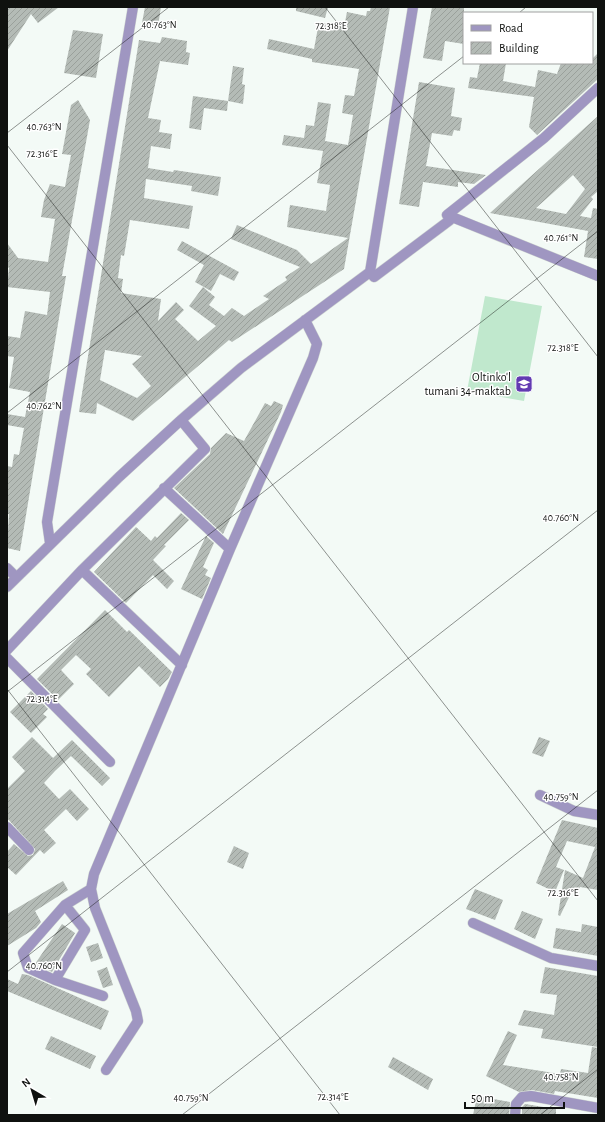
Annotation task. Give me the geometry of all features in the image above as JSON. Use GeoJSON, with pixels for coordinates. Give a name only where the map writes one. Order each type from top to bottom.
{"type":"FeatureCollection","features":[{"type":"Feature","properties":{"kind":"street"},"geometry":{"type":"LineString","coordinates":[[50,543],[47,522],[132,7]]}},
{"type":"Feature","properties":{"kind":"street"},"geometry":{"type":"LineString","coordinates":[[7,587],[118,477],[181,420],[241,368],[370,272],[413,7]]}},
{"type":"Feature","properties":{"kind":"street"},"geometry":{"type":"LineString","coordinates":[[447,215],[544,138],[598,88]]}},
{"type":"Feature","properties":{"kind":"street"},"geometry":{"type":"LineString","coordinates":[[370,272],[374,277],[450,220],[447,215]]}},
{"type":"Feature","properties":{"kind":"street"},"geometry":{"type":"LineString","coordinates":[[447,215],[598,276]]}},
{"type":"Feature","properties":{"kind":"street"},"geometry":{"type":"LineString","coordinates":[[106,1070],[138,1022],[136,1011],[95,908],[91,889],[94,874],[230,549],[315,351],[317,344],[305,320]]}},
{"type":"Feature","properties":{"kind":"street"},"geometry":{"type":"LineString","coordinates":[[7,650],[82,570],[205,449],[181,420]]}},
{"type":"Feature","properties":{"kind":"street"},"geometry":{"type":"LineString","coordinates":[[164,488],[230,549]]}},
{"type":"Feature","properties":{"kind":"street"},"geometry":{"type":"LineString","coordinates":[[7,568],[16,577]]}},
{"type":"Feature","properties":{"kind":"street"},"geometry":{"type":"LineString","coordinates":[[82,570],[107,596],[182,665]]}},
{"type":"Feature","properties":{"kind":"street"},"geometry":{"type":"LineString","coordinates":[[7,658],[110,762]]}},
{"type":"Feature","properties":{"kind":"street"},"geometry":{"type":"LineString","coordinates":[[540,795],[574,811],[598,815]]}},
{"type":"Feature","properties":{"kind":"street"},"geometry":{"type":"LineString","coordinates":[[7,827],[29,850]]}},
{"type":"Feature","properties":{"kind":"street"},"geometry":{"type":"LineString","coordinates":[[91,889],[66,905],[23,954],[28,968],[55,980],[103,996]]}},
{"type":"Feature","properties":{"kind":"street"},"geometry":{"type":"LineString","coordinates":[[55,980],[85,930],[66,905]]}},
{"type":"Feature","properties":{"kind":"street"},"geometry":{"type":"LineString","coordinates":[[473,923],[552,958],[598,966]]}},
{"type":"Feature","properties":{"kind":"street"},"geometry":{"type":"LineString","coordinates":[[514,1115],[516,1104],[522,1096],[531,1096],[598,1108]]}},
{"type":"Feature","properties":{"kind":"green space"},"geometry":{"type":"Polygon","coordinates":[[[485,296],[542,306],[524,401],[467,391],[485,296]]]}},
{"type":"Feature","properties":{"kind":"building"},"geometry":{"type":"Polygon","coordinates":[[[7,7],[59,7],[38,23],[31,14],[7,51],[7,7]]]}},
{"type":"Feature","properties":{"kind":"building"},"geometry":{"type":"Polygon","coordinates":[[[145,7],[161,7],[158,26],[142,23],[145,7]]]}},
{"type":"Feature","properties":{"kind":"building"},"geometry":{"type":"Polygon","coordinates":[[[296,7],[328,7],[325,18],[296,11],[296,7]]]}},
{"type":"Feature","properties":{"kind":"building"},"geometry":{"type":"Polygon","coordinates":[[[371,7],[390,7],[344,269],[232,342],[229,340],[133,421],[97,403],[96,414],[79,412],[139,40],[160,43],[162,37],[187,41],[186,52],[190,53],[188,65],[160,61],[148,118],[161,120],[159,132],[172,134],[170,149],[151,146],[148,168],[221,177],[218,196],[191,191],[192,186],[146,179],[144,198],[193,206],[189,229],[130,220],[124,256],[121,255],[118,278],[123,279],[121,293],[161,299],[158,321],[176,302],[184,310],[175,319],[198,341],[216,326],[189,306],[203,287],[215,297],[209,305],[224,316],[232,308],[244,316],[269,299],[263,296],[287,280],[285,277],[300,267],[231,239],[237,225],[297,250],[311,264],[348,238],[287,227],[290,205],[326,211],[330,185],[317,183],[323,151],[282,145],[284,135],[304,138],[306,125],[314,126],[318,102],[331,104],[325,141],[348,145],[353,115],[342,113],[345,95],[354,96],[359,69],[312,62],[312,59],[267,49],[269,39],[314,49],[319,22],[344,27],[347,12],[366,16],[367,11],[370,11],[371,7]],[[105,350],[100,380],[137,398],[151,386],[132,364],[142,356],[105,350]]]}},
{"type":"Feature","properties":{"kind":"building"},"geometry":{"type":"Polygon","coordinates":[[[432,7],[464,7],[463,44],[445,41],[442,61],[423,58],[432,7]]]}},
{"type":"Feature","properties":{"kind":"building"},"geometry":{"type":"Polygon","coordinates":[[[73,30],[103,34],[96,78],[64,73],[73,30]]]}},
{"type":"Feature","properties":{"kind":"building"},"geometry":{"type":"Polygon","coordinates":[[[598,53],[598,79],[537,135],[529,127],[534,97],[468,88],[470,77],[477,78],[480,64],[506,64],[503,81],[535,87],[538,70],[557,74],[561,64],[593,64],[593,58],[598,53]]]}},
{"type":"Feature","properties":{"kind":"building"},"geometry":{"type":"Polygon","coordinates":[[[233,66],[244,68],[242,84],[245,85],[243,104],[228,101],[233,66]]]}},
{"type":"Feature","properties":{"kind":"building"},"geometry":{"type":"Polygon","coordinates":[[[419,82],[455,88],[451,116],[462,118],[460,131],[454,130],[452,136],[432,133],[426,166],[486,175],[474,184],[458,182],[458,187],[423,182],[419,207],[399,204],[419,82]]]}},
{"type":"Feature","properties":{"kind":"building"},"geometry":{"type":"Polygon","coordinates":[[[193,96],[228,101],[227,111],[204,108],[201,130],[189,128],[193,96]]]}},
{"type":"Feature","properties":{"kind":"building"},"geometry":{"type":"Polygon","coordinates":[[[78,100],[90,120],[62,276],[66,276],[20,551],[7,548],[9,514],[7,514],[7,466],[12,467],[14,454],[19,455],[24,428],[7,425],[7,414],[25,417],[30,392],[9,388],[14,357],[7,356],[7,336],[20,338],[25,311],[47,315],[50,292],[7,287],[9,268],[7,266],[7,243],[18,258],[48,262],[55,219],[41,217],[44,200],[50,184],[65,187],[71,155],[62,154],[71,105],[78,100]]]}},
{"type":"Feature","properties":{"kind":"building"},"geometry":{"type":"Polygon","coordinates":[[[598,116],[598,191],[591,197],[593,199],[580,216],[591,218],[593,208],[598,209],[598,259],[584,257],[588,231],[490,213],[598,116]],[[573,175],[536,208],[566,214],[585,189],[573,175]]]}},
{"type":"Feature","properties":{"kind":"building"},"geometry":{"type":"Polygon","coordinates":[[[182,241],[239,272],[234,281],[220,274],[211,291],[195,282],[204,265],[177,250],[182,241]]]}},
{"type":"Feature","properties":{"kind":"building"},"geometry":{"type":"Polygon","coordinates":[[[274,401],[283,405],[281,412],[223,534],[174,488],[210,454],[211,448],[226,433],[244,441],[265,403],[271,406],[274,401]]]}},
{"type":"Feature","properties":{"kind":"building"},"geometry":{"type":"Polygon","coordinates":[[[181,513],[189,520],[164,545],[166,546],[153,560],[174,581],[167,589],[153,575],[126,603],[94,572],[136,527],[151,541],[155,536],[157,538],[181,513]]]}},
{"type":"Feature","properties":{"kind":"building"},"geometry":{"type":"Polygon","coordinates":[[[206,536],[214,543],[203,567],[208,570],[205,575],[211,578],[202,599],[181,589],[206,536]]]}},
{"type":"Feature","properties":{"kind":"building"},"geometry":{"type":"Polygon","coordinates":[[[105,610],[127,632],[129,630],[172,672],[168,679],[160,687],[139,666],[109,697],[86,674],[91,669],[76,655],[61,670],[74,684],[58,700],[37,679],[105,610]]]}},
{"type":"Feature","properties":{"kind":"building"},"geometry":{"type":"Polygon","coordinates":[[[31,691],[48,709],[43,714],[47,717],[31,733],[10,712],[31,691]]]}},
{"type":"Feature","properties":{"kind":"building"},"geometry":{"type":"Polygon","coordinates":[[[32,737],[53,758],[72,740],[110,778],[102,786],[71,756],[55,771],[44,783],[59,799],[70,789],[89,809],[77,821],[66,809],[44,830],[56,843],[44,854],[40,850],[16,875],[7,867],[7,852],[14,844],[28,856],[33,855],[35,849],[7,818],[7,789],[25,771],[12,757],[32,737]]]}},
{"type":"Feature","properties":{"kind":"building"},"geometry":{"type":"Polygon","coordinates":[[[539,737],[550,741],[543,757],[532,753],[539,737]]]}},
{"type":"Feature","properties":{"kind":"building"},"geometry":{"type":"Polygon","coordinates":[[[562,820],[598,828],[598,890],[580,887],[577,894],[572,891],[560,916],[558,915],[565,870],[583,878],[595,847],[567,841],[556,867],[564,870],[555,892],[536,883],[562,820]]]}},
{"type":"Feature","properties":{"kind":"building"},"geometry":{"type":"Polygon","coordinates":[[[234,846],[249,853],[243,869],[227,862],[234,846]]]}},
{"type":"Feature","properties":{"kind":"building"},"geometry":{"type":"Polygon","coordinates":[[[63,881],[68,890],[35,911],[41,922],[36,928],[7,946],[7,914],[63,881]]]}},
{"type":"Feature","properties":{"kind":"building"},"geometry":{"type":"Polygon","coordinates":[[[475,889],[503,900],[495,920],[466,909],[475,889]]]}},
{"type":"Feature","properties":{"kind":"building"},"geometry":{"type":"Polygon","coordinates":[[[522,911],[543,919],[535,939],[514,929],[522,911]]]}},
{"type":"Feature","properties":{"kind":"building"},"geometry":{"type":"Polygon","coordinates":[[[62,924],[75,933],[52,972],[35,964],[62,924]]]}},
{"type":"Feature","properties":{"kind":"building"},"geometry":{"type":"Polygon","coordinates":[[[582,924],[598,927],[598,956],[553,948],[556,928],[581,932],[582,924]]]}},
{"type":"Feature","properties":{"kind":"building"},"geometry":{"type":"Polygon","coordinates":[[[98,943],[103,958],[91,962],[86,947],[98,943]]]}},
{"type":"Feature","properties":{"kind":"building"},"geometry":{"type":"Polygon","coordinates":[[[107,967],[113,985],[103,988],[97,971],[107,967]]]}},
{"type":"Feature","properties":{"kind":"building"},"geometry":{"type":"Polygon","coordinates":[[[545,967],[598,976],[598,1047],[541,1038],[543,1029],[518,1025],[524,1010],[554,1015],[557,995],[540,993],[545,967]]]}},
{"type":"Feature","properties":{"kind":"building"},"geometry":{"type":"Polygon","coordinates":[[[22,974],[28,975],[109,1011],[101,1030],[7,991],[7,979],[18,984],[22,974]]]}},
{"type":"Feature","properties":{"kind":"building"},"geometry":{"type":"Polygon","coordinates":[[[508,1031],[517,1035],[503,1065],[560,1074],[561,1069],[588,1073],[592,1047],[598,1048],[598,1098],[555,1091],[554,1094],[532,1090],[519,1092],[486,1076],[508,1031]]]}},
{"type":"Feature","properties":{"kind":"building"},"geometry":{"type":"Polygon","coordinates":[[[51,1036],[96,1056],[90,1069],[45,1049],[51,1036]]]}},
{"type":"Feature","properties":{"kind":"building"},"geometry":{"type":"Polygon","coordinates":[[[393,1057],[433,1079],[428,1090],[388,1067],[393,1057]]]}},
{"type":"Feature","properties":{"kind":"building"},"geometry":{"type":"Polygon","coordinates":[[[477,1096],[510,1102],[509,1115],[473,1115],[477,1096]]]}},
{"type":"Feature","properties":{"kind":"building"},"geometry":{"type":"Polygon","coordinates":[[[525,1104],[556,1109],[556,1115],[522,1115],[522,1107],[525,1104]]]}},
{"type":"Feature","properties":{"kind":"place","name":"Oltinko'l tumani 34-maktab"},"geometry":{"type":"Point","coordinates":[524,384]}}]}
